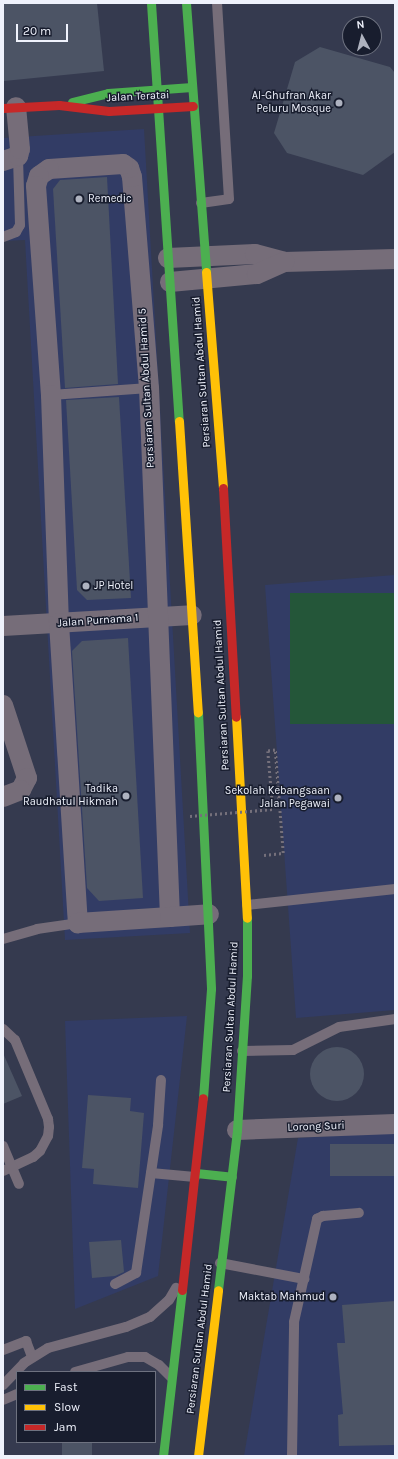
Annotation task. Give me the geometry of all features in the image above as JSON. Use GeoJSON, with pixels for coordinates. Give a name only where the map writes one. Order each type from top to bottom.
{"type":"FeatureCollection","features":[{"type":"Feature","properties":{"kind":"main road","name":"Persiaran Sultan Abdul Hamid"},"geometry":{"type":"LineString","coordinates":[[151,3],[155,90],[170,282],[192,615],[210,914],[211,990],[203,1105],[196,1175],[163,1456]]}},
{"type":"Feature","properties":{"kind":"main road","name":"Persiaran Sultan Abdul Hamid"},"geometry":{"type":"LineString","coordinates":[[186,3],[223,491],[247,905],[247,976],[237,1130],[198,1456]]}},
{"type":"Feature","properties":{"kind":"main road","name":"Jalan Teratai"},"geometry":{"type":"LineString","coordinates":[[59,106],[108,93],[192,87]]}},
{"type":"Feature","properties":{"kind":"main road","name":"Jalan Teratai"},"geometry":{"type":"LineString","coordinates":[[9,108],[59,106],[109,111],[193,106]]}},
{"type":"Feature","properties":{"kind":"main road"},"geometry":{"type":"LineString","coordinates":[[196,1175],[232,1177]]}},
{"type":"Feature","properties":{"kind":"street"},"geometry":{"type":"LineString","coordinates":[[9,108],[20,149],[10,159]]}},
{"type":"Feature","properties":{"kind":"street","name":"Persiaran Sultan Abdul Hamid 5"},"geometry":{"type":"LineString","coordinates":[[51,395],[36,186],[39,176],[49,169],[123,164],[129,168],[132,177],[149,388],[170,917]]}},
{"type":"Feature","properties":{"kind":"street"},"geometry":{"type":"LineString","coordinates":[[168,258],[255,254],[284,262],[395,259]]}},
{"type":"Feature","properties":{"kind":"street"},"geometry":{"type":"LineString","coordinates":[[170,282],[257,274],[284,262]]}},
{"type":"Feature","properties":{"kind":"street"},"geometry":{"type":"LineString","coordinates":[[51,395],[59,623],[78,923],[210,914]]}},
{"type":"Feature","properties":{"kind":"street","name":"Jalan Purnama 1"},"geometry":{"type":"LineString","coordinates":[[3,626],[192,615]]}},
{"type":"Feature","properties":{"kind":"street"},"geometry":{"type":"LineString","coordinates":[[3,705],[27,778],[21,790],[3,796]]}},
{"type":"Feature","properties":{"kind":"street","name":"Lorong Suri"},"geometry":{"type":"LineString","coordinates":[[237,1130],[395,1124]]}},
{"type":"Feature","properties":{"kind":"lane"},"geometry":{"type":"LineString","coordinates":[[201,203],[229,199],[218,3]]}},
{"type":"Feature","properties":{"kind":"lane"},"geometry":{"type":"LineString","coordinates":[[3,238],[16,232],[20,225],[10,159]]}},
{"type":"Feature","properties":{"kind":"lane"},"geometry":{"type":"LineString","coordinates":[[51,395],[149,388]]}},
{"type":"Feature","properties":{"kind":"lane"},"geometry":{"type":"LineString","coordinates":[[247,905],[395,889]]}},
{"type":"Feature","properties":{"kind":"lane"},"geometry":{"type":"LineString","coordinates":[[3,939],[37,929],[78,923]]}},
{"type":"Feature","properties":{"kind":"lane"},"geometry":{"type":"LineString","coordinates":[[242,1051],[293,1050],[340,1027],[395,1019]]}},
{"type":"Feature","properties":{"kind":"lane"},"geometry":{"type":"LineString","coordinates":[[3,1029],[15,1040],[48,1118],[49,1127],[48,1136],[40,1151],[8,1169]]}},
{"type":"Feature","properties":{"kind":"lane"},"geometry":{"type":"LineString","coordinates":[[114,1284],[136,1272],[151,1173],[161,1080]]}},
{"type":"Feature","properties":{"kind":"lane"},"geometry":{"type":"LineString","coordinates":[[3,1146],[8,1169],[19,1184]]}},
{"type":"Feature","properties":{"kind":"lane"},"geometry":{"type":"LineString","coordinates":[[151,1173],[196,1175]]}},
{"type":"Feature","properties":{"kind":"lane"},"geometry":{"type":"LineString","coordinates":[[292,1456],[294,1322],[317,1219],[323,1216],[359,1213]]}},
{"type":"Feature","properties":{"kind":"lane"},"geometry":{"type":"LineString","coordinates":[[220,1263],[304,1278]]}},
{"type":"Feature","properties":{"kind":"lane"},"geometry":{"type":"LineString","coordinates":[[18,1371],[32,1357],[60,1344],[126,1327],[150,1317],[169,1300],[185,1266]]}},
{"type":"Feature","properties":{"kind":"lane"},"geometry":{"type":"LineString","coordinates":[[3,1350],[26,1341],[32,1357]]}},
{"type":"Feature","properties":{"kind":"lane"},"geometry":{"type":"LineString","coordinates":[[79,1371],[128,1357],[145,1357],[159,1365],[172,1378]]}},
{"type":"Feature","properties":{"kind":"lane"},"geometry":{"type":"LineString","coordinates":[[3,1385],[16,1372]]}},
{"type":"Feature","properties":{"kind":"lane"},"geometry":{"type":"LineString","coordinates":[[3,1400],[16,1394]]}},
{"type":"Feature","properties":{"kind":"path"},"geometry":{"type":"LineString","coordinates":[[190,816],[273,809],[268,751],[275,750],[283,853],[244,856]]}},
{"type":"Feature","properties":{"kind":"shaded area"},"geometry":{"type":"Polygon","coordinates":[[[144,129],[190,933],[65,940],[25,240],[3,241],[3,138],[144,129]]]}},
{"type":"Feature","properties":{"kind":"shaded area","name":"Sekolah Kebangsaan Jalan Pegawai"},"geometry":{"type":"Polygon","coordinates":[[[395,575],[395,1010],[296,1018],[265,585],[395,575]]]}},
{"type":"Feature","properties":{"kind":"shaded area"},"geometry":{"type":"Polygon","coordinates":[[[187,1016],[158,1276],[75,1309],[65,1021],[187,1016]]]}},
{"type":"Feature","properties":{"kind":"shaded area","name":"Maktab Mahmud"},"geometry":{"type":"Polygon","coordinates":[[[395,1132],[395,1456],[244,1456],[298,1138],[395,1132]]]}},
{"type":"Feature","properties":{"kind":"green space"},"geometry":{"type":"Polygon","coordinates":[[[290,593],[395,593],[395,724],[290,724],[290,593]]]}},
{"type":"Feature","properties":{"kind":"building"},"geometry":{"type":"Polygon","coordinates":[[[3,3],[97,3],[104,71],[4,81],[3,3]]]}},
{"type":"Feature","properties":{"kind":"building","name":"Al-Ghufran Akar Peluru Mosque"},"geometry":{"type":"Polygon","coordinates":[[[320,47],[342,53],[342,56],[352,56],[390,67],[395,73],[395,152],[363,175],[287,153],[274,133],[295,62],[320,47]]]}},
{"type":"Feature","properties":{"kind":"building"},"geometry":{"type":"Polygon","coordinates":[[[107,177],[118,384],[65,388],[53,189],[60,180],[107,177]]]}},
{"type":"Feature","properties":{"kind":"building"},"geometry":{"type":"Polygon","coordinates":[[[119,397],[131,598],[87,600],[77,590],[66,400],[119,397]]]}},
{"type":"Feature","properties":{"kind":"building"},"geometry":{"type":"Polygon","coordinates":[[[128,638],[143,898],[99,901],[87,888],[72,651],[82,641],[128,638]]]}},
{"type":"Feature","properties":{"kind":"building"},"geometry":{"type":"Polygon","coordinates":[[[337,1047],[347,1049],[356,1055],[362,1064],[364,1074],[362,1084],[356,1093],[347,1099],[337,1101],[327,1099],[318,1093],[312,1084],[310,1074],[312,1064],[318,1055],[327,1049],[337,1047]]]}},
{"type":"Feature","properties":{"kind":"building"},"geometry":{"type":"Polygon","coordinates":[[[3,1053],[22,1096],[3,1104],[3,1053]]]}},
{"type":"Feature","properties":{"kind":"building"},"geometry":{"type":"Polygon","coordinates":[[[88,1095],[131,1098],[130,1111],[144,1113],[138,1188],[93,1184],[94,1169],[82,1168],[88,1095]]]}},
{"type":"Feature","properties":{"kind":"building"},"geometry":{"type":"Polygon","coordinates":[[[330,1144],[395,1144],[395,1176],[330,1176],[330,1144]]]}},
{"type":"Feature","properties":{"kind":"building"},"geometry":{"type":"Polygon","coordinates":[[[121,1240],[124,1272],[115,1276],[92,1278],[89,1242],[121,1240]]]}},
{"type":"Feature","properties":{"kind":"building"},"geometry":{"type":"Polygon","coordinates":[[[395,1301],[395,1445],[339,1446],[338,1415],[343,1414],[337,1343],[345,1343],[342,1305],[395,1301]]]}},
{"type":"Feature","properties":{"kind":"building"},"geometry":{"type":"Polygon","coordinates":[[[62,1443],[92,1443],[92,1456],[62,1456],[62,1443]]]}},
{"type":"Feature","properties":{"kind":"traffic: fast"},"geometry":{"type":"LineString","coordinates":[[151,3],[179,421]]}},
{"type":"Feature","properties":{"kind":"traffic: fast"},"geometry":{"type":"LineString","coordinates":[[186,3],[206,272]]}},
{"type":"Feature","properties":{"kind":"traffic: fast"},"geometry":{"type":"LineString","coordinates":[[72,102],[108,93],[192,87]]}},
{"type":"Feature","properties":{"kind":"traffic: fast"},"geometry":{"type":"LineString","coordinates":[[198,712],[211,989],[203,1098]]}},
{"type":"Feature","properties":{"kind":"traffic: fast"},"geometry":{"type":"LineString","coordinates":[[218,1290],[237,1130],[247,976],[247,918]]}},
{"type":"Feature","properties":{"kind":"traffic: fast"},"geometry":{"type":"LineString","coordinates":[[196,1173],[232,1177]]}},
{"type":"Feature","properties":{"kind":"traffic: fast"},"geometry":{"type":"LineString","coordinates":[[163,1456],[182,1290]]}},
{"type":"Feature","properties":{"kind":"traffic: slow"},"geometry":{"type":"LineString","coordinates":[[206,272],[223,488]]}},
{"type":"Feature","properties":{"kind":"traffic: slow"},"geometry":{"type":"LineString","coordinates":[[179,421],[198,712]]}},
{"type":"Feature","properties":{"kind":"traffic: slow"},"geometry":{"type":"LineString","coordinates":[[236,717],[247,918]]}},
{"type":"Feature","properties":{"kind":"traffic: slow"},"geometry":{"type":"LineString","coordinates":[[198,1456],[218,1290]]}},
{"type":"Feature","properties":{"kind":"traffic: jam"},"geometry":{"type":"LineString","coordinates":[[3,108],[59,105],[109,111],[193,106]]}},
{"type":"Feature","properties":{"kind":"traffic: jam"},"geometry":{"type":"LineString","coordinates":[[223,488],[236,717]]}},
{"type":"Feature","properties":{"kind":"traffic: jam"},"geometry":{"type":"LineString","coordinates":[[182,1290],[203,1098]]}},
{"type":"Feature","properties":{"kind":"place","name":"Al-Ghufran Akar Peluru Mosque"},"geometry":{"type":"Point","coordinates":[339,103]}},
{"type":"Feature","properties":{"kind":"place","name":"Remedic"},"geometry":{"type":"Point","coordinates":[79,199]}},
{"type":"Feature","properties":{"kind":"place","name":"JP Hotel"},"geometry":{"type":"Point","coordinates":[86,586]}},
{"type":"Feature","properties":{"kind":"place","name":"Tadika Raudhatul Hikmah"},"geometry":{"type":"Point","coordinates":[126,796]}},
{"type":"Feature","properties":{"kind":"place","name":"Sekolah Kebangsaan Jalan Pegawai"},"geometry":{"type":"Point","coordinates":[338,798]}},
{"type":"Feature","properties":{"kind":"place","name":"Maktab Mahmud"},"geometry":{"type":"Point","coordinates":[333,1297]}}]}
